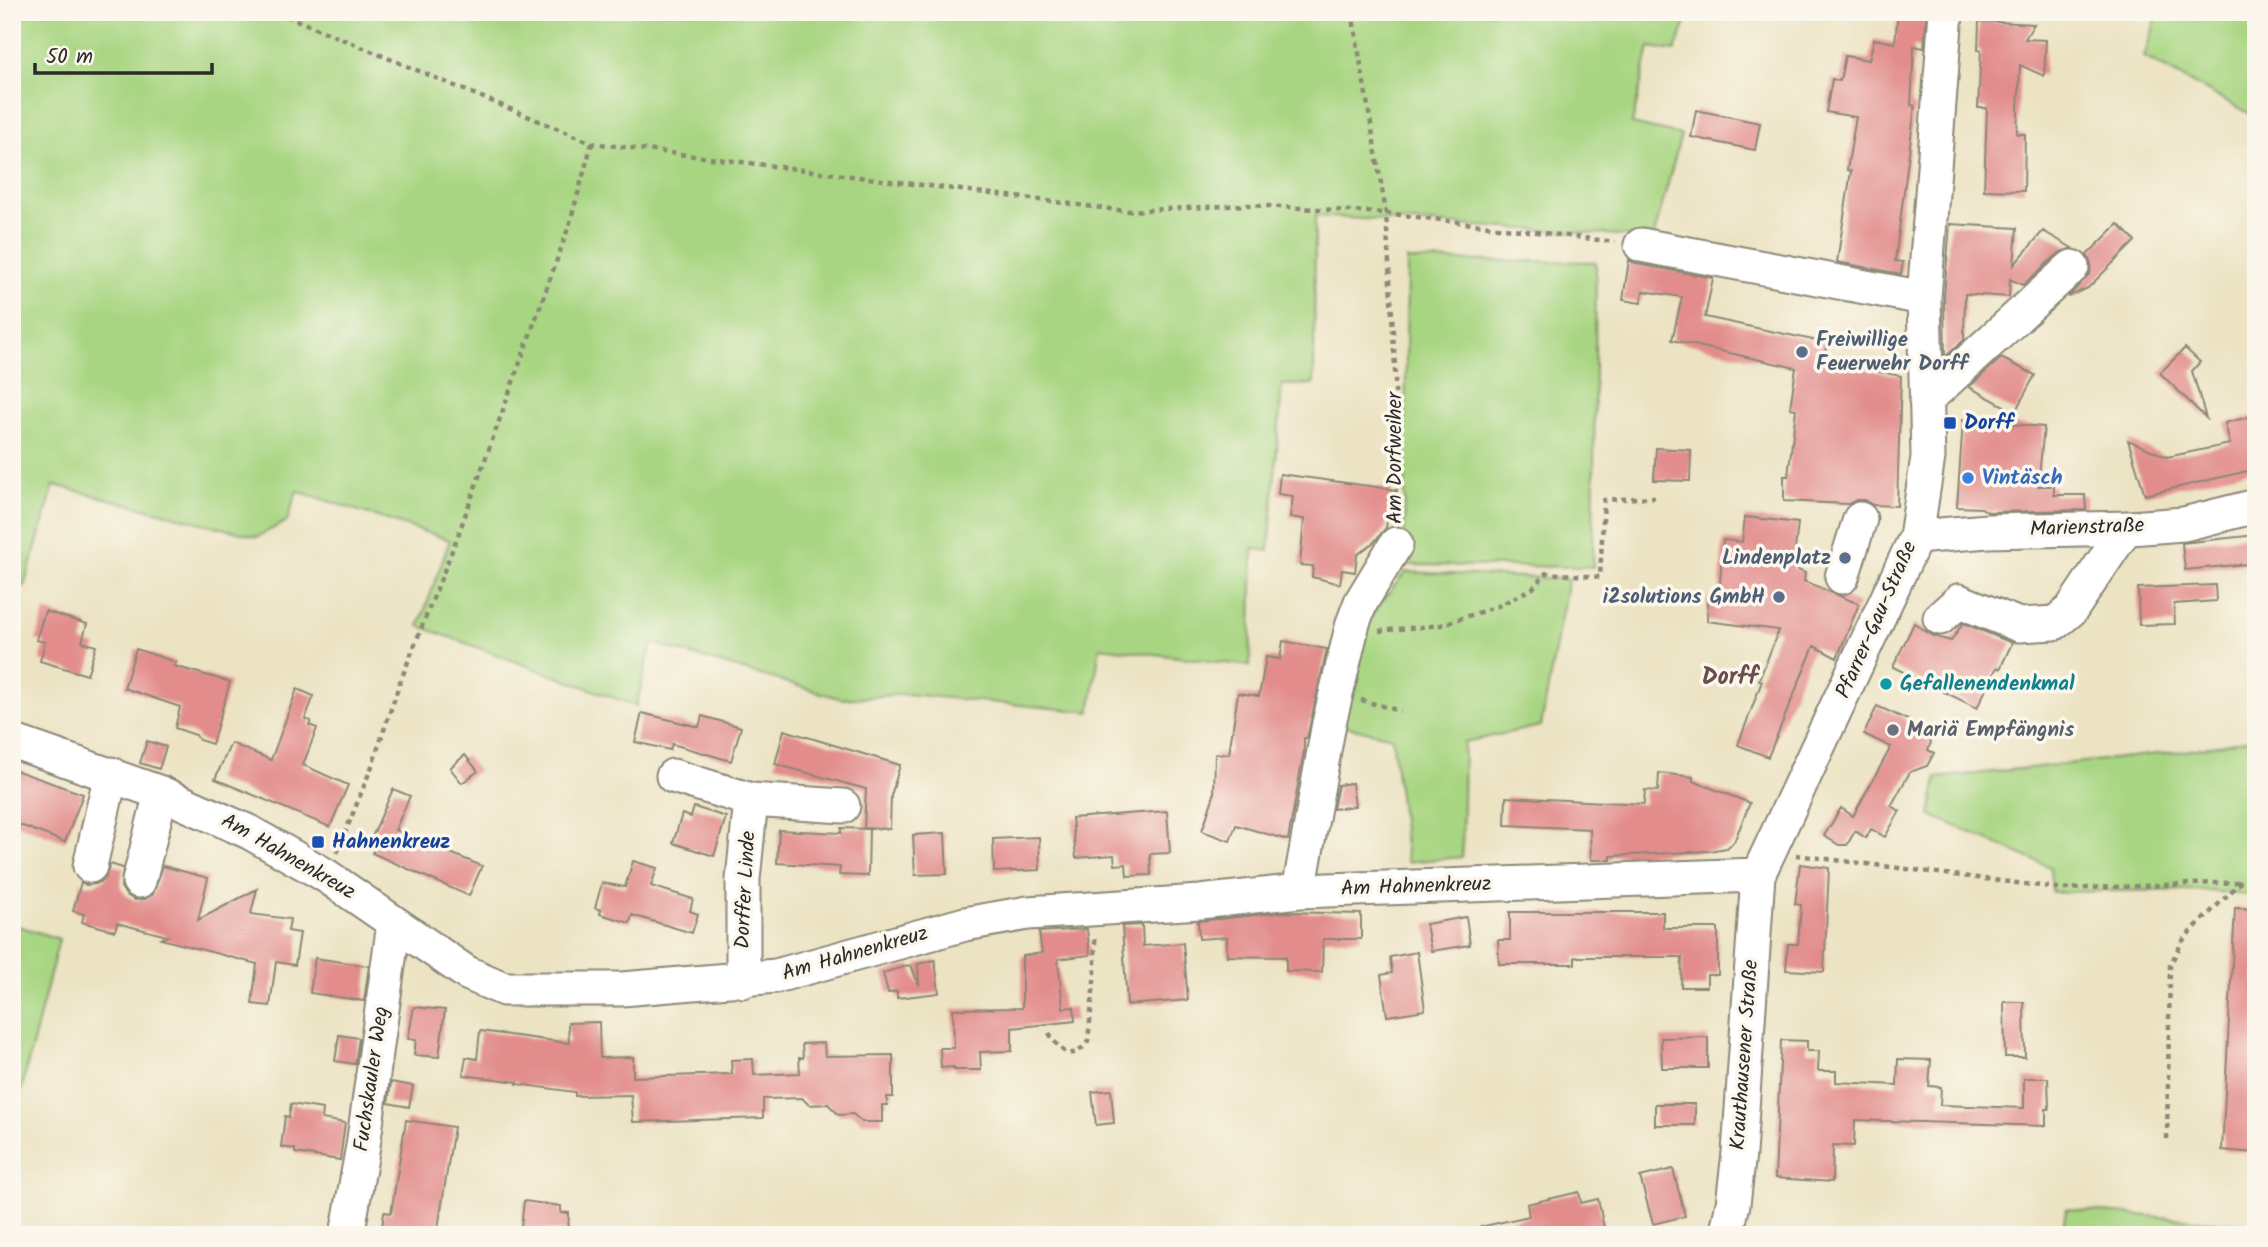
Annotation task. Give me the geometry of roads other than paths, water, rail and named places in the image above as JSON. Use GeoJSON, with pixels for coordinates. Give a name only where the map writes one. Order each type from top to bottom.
{"type":"FeatureCollection","features":[{"type":"Feature","properties":{"kind":"street","name":"Pfarrer-Gau-Straße"},"geometry":{"type":"LineString","coordinates":[[1763,862],[1916,537],[1928,457],[1924,298],[1945,12]]}},
{"type":"Feature","properties":{"kind":"street"},"geometry":{"type":"LineString","coordinates":[[1641,245],[1924,298]]}},
{"type":"Feature","properties":{"kind":"street"},"geometry":{"type":"LineString","coordinates":[[1926,400],[2072,267]]}},
{"type":"Feature","properties":{"kind":"street","name":"Marienstraße"},"geometry":{"type":"LineString","coordinates":[[1916,537],[1988,531],[2184,524],[2256,506]]}},
{"type":"Feature","properties":{"kind":"street"},"geometry":{"type":"LineString","coordinates":[[1842,577],[1860,519]]}},
{"type":"Feature","properties":{"kind":"street"},"geometry":{"type":"LineString","coordinates":[[1940,618],[1959,601],[2019,625],[2054,623],[2071,610],[2126,528]]}},
{"type":"Feature","properties":{"kind":"street","name":"Am Dorfweiher"},"geometry":{"type":"LineString","coordinates":[[1299,891],[1329,723],[1353,623],[1361,602],[1396,544]]}},
{"type":"Feature","properties":{"kind":"street","name":"Am Hahnenkreuz"},"geometry":{"type":"LineString","coordinates":[[12,741],[161,793],[249,832],[324,875],[467,973],[505,989],[622,989],[743,981],[776,976],[965,924],[1028,913],[1200,902],[1299,891],[1763,862]]}},
{"type":"Feature","properties":{"kind":"street"},"geometry":{"type":"LineString","coordinates":[[90,866],[111,774]]}},
{"type":"Feature","properties":{"kind":"street","name":"Dorffer Linde"},"geometry":{"type":"LineString","coordinates":[[673,776],[751,800],[843,806]]}},
{"type":"Feature","properties":{"kind":"street"},"geometry":{"type":"LineString","coordinates":[[139,881],[161,793]]}},
{"type":"Feature","properties":{"kind":"street","name":"Dorffer Linde"},"geometry":{"type":"LineString","coordinates":[[743,981],[743,879],[751,800]]}},
{"type":"Feature","properties":{"kind":"street","name":"Krauthausener Straße"},"geometry":{"type":"LineString","coordinates":[[1726,1235],[1739,1153],[1763,862]]}},
{"type":"Feature","properties":{"kind":"street","name":"Fuchskauler Weg"},"geometry":{"type":"LineString","coordinates":[[347,1235],[363,1146],[394,923]]}},
{"type":"Feature","properties":{"kind":"place","name":"Freiwillige Feuerwehr Dorff"},"geometry":{"type":"Point","coordinates":[1802,352]}},
{"type":"Feature","properties":{"kind":"place","name":"Dorff"},"geometry":{"type":"Point","coordinates":[1950,423]}},
{"type":"Feature","properties":{"kind":"place","name":"Vintäsch"},"geometry":{"type":"Point","coordinates":[1968,478]}},
{"type":"Feature","properties":{"kind":"place","name":"Lindenplatz"},"geometry":{"type":"Point","coordinates":[1845,558]}},
{"type":"Feature","properties":{"kind":"place","name":"i2solutions GmbH"},"geometry":{"type":"Point","coordinates":[1779,597]}},
{"type":"Feature","properties":{"kind":"place","name":"Gefallenendenkmal"},"geometry":{"type":"Point","coordinates":[1886,684]}},
{"type":"Feature","properties":{"kind":"place","name":"Mariä Empfängnis"},"geometry":{"type":"Point","coordinates":[1893,730]}},
{"type":"Feature","properties":{"kind":"place","name":"Hahnenkreuz"},"geometry":{"type":"Point","coordinates":[318,842]}},
{"type":"Feature","properties":{"kind":"district","name":"Dorff"},"geometry":{"type":"Point","coordinates":[1730,677]}}]}
